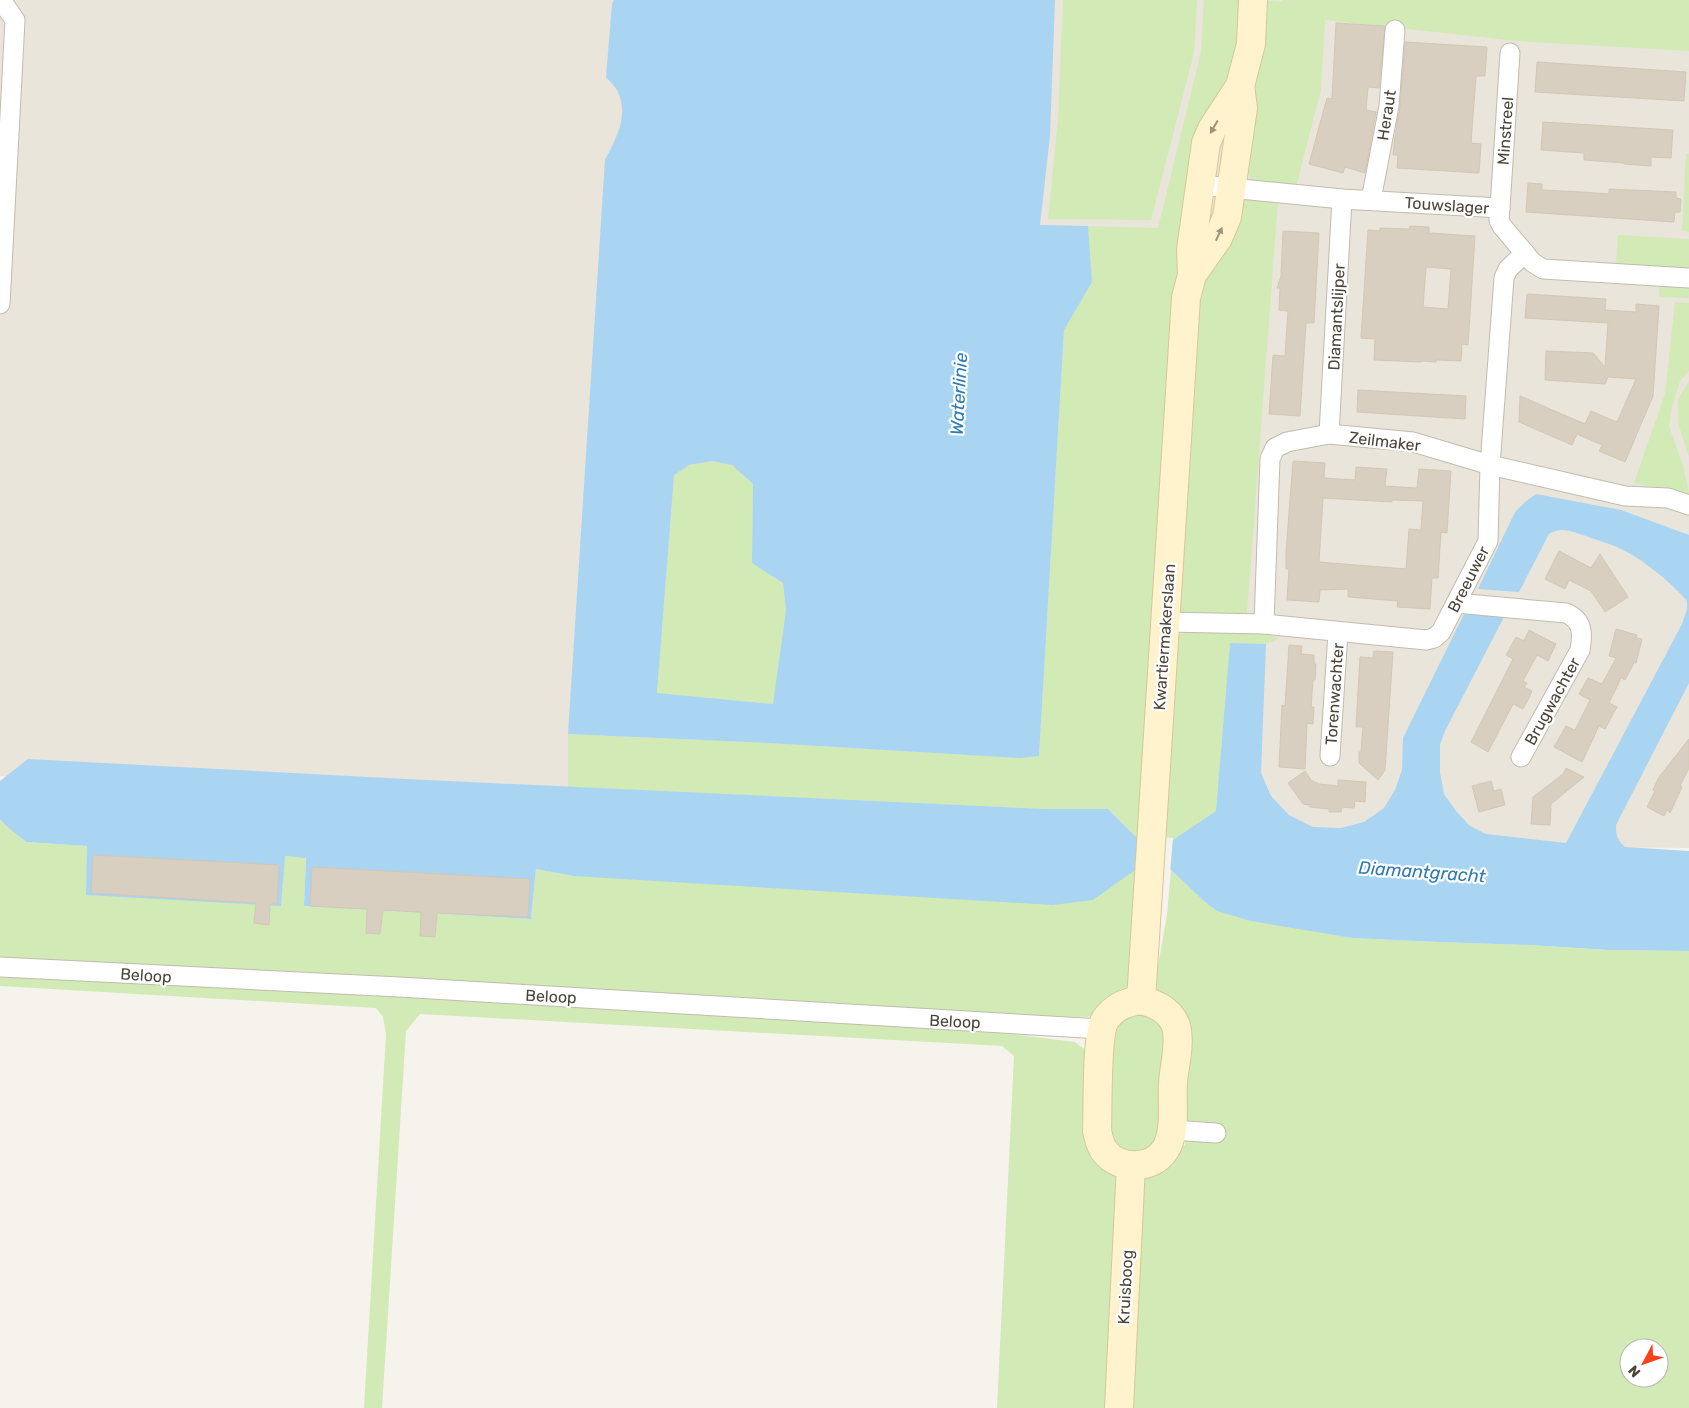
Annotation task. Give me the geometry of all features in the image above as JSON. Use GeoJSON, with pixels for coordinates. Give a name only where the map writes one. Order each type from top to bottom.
{"type":"FeatureCollection","features":[{"type":"Feature","properties":{"kind":"main road","name":"Kwartiermakerslaan"},"geometry":{"type":"LineString","coordinates":[[1141,1000],[1186,298],[1192,275],[1191,250],[1206,142],[1212,129],[1240,86],[1251,44],[1254,0]]}},
{"type":"Feature","properties":{"kind":"main road","name":"Kwartiermakerslaan"},"geometry":{"type":"LineString","coordinates":[[1192,275],[1218,238],[1226,217],[1242,108],[1240,86]]}},
{"type":"Feature","properties":{"kind":"main road"},"geometry":{"type":"LineString","coordinates":[[1141,1000],[1155,1003],[1162,1008],[1171,1017],[1176,1026],[1178,1036],[1173,1084],[1172,1130],[1168,1144],[1153,1162],[1132,1165],[1121,1163],[1112,1158],[1099,1143],[1097,1122],[1102,1029],[1114,1010],[1129,1002],[1141,1000]]}},
{"type":"Feature","properties":{"kind":"main road","name":"Kruisboog"},"geometry":{"type":"LineString","coordinates":[[1118,1408],[1132,1165]]}},
{"type":"Feature","properties":{"kind":"street"},"geometry":{"type":"LineString","coordinates":[[0,304],[15,20],[1,0]]}},
{"type":"Feature","properties":{"kind":"street","name":"Heraut"},"geometry":{"type":"LineString","coordinates":[[1371,200],[1389,106],[1395,30]]}},
{"type":"Feature","properties":{"kind":"street","name":"Minstreel"},"geometry":{"type":"LineString","coordinates":[[1500,208],[1510,53]]}},
{"type":"Feature","properties":{"kind":"street","name":"Touwslager"},"geometry":{"type":"LineString","coordinates":[[1200,185],[1342,199],[1500,208],[1499,220],[1502,226],[1537,266],[1550,270],[1689,278]]}},
{"type":"Feature","properties":{"kind":"street","name":"Diamantslijper"},"geometry":{"type":"LineString","coordinates":[[1329,434],[1342,199]]}},
{"type":"Feature","properties":{"kind":"street","name":"Breeuwer"},"geometry":{"type":"LineString","coordinates":[[1165,622],[1264,624],[1426,640],[1434,638],[1441,632],[1488,541],[1490,465],[1504,278],[1508,269],[1525,253]]}},
{"type":"Feature","properties":{"kind":"street","name":"Zeilmaker"},"geometry":{"type":"LineString","coordinates":[[1264,624],[1270,459],[1275,448],[1287,442],[1329,434],[1412,442],[1490,465],[1625,496],[1668,498],[1689,505]]}},
{"type":"Feature","properties":{"kind":"street","name":"Brugwachter"},"geometry":{"type":"LineString","coordinates":[[1456,602],[1566,613],[1576,619],[1580,626],[1583,634],[1580,650],[1521,757]]}},
{"type":"Feature","properties":{"kind":"street","name":"Torenwachter"},"geometry":{"type":"LineString","coordinates":[[1330,756],[1338,632]]}},
{"type":"Feature","properties":{"kind":"street","name":"Beloop"},"geometry":{"type":"LineString","coordinates":[[0,967],[408,988],[1102,1029]]}},
{"type":"Feature","properties":{"kind":"street"},"geometry":{"type":"LineString","coordinates":[[1172,1130],[1216,1133]]}},
{"type":"Feature","properties":{"kind":"shaded area"},"geometry":{"type":"Polygon","coordinates":[[[0,0],[1689,0],[1689,848],[1151,842],[0,776],[0,0]]]}},
{"type":"Feature","properties":{"kind":"green space"},"geometry":{"type":"Polygon","coordinates":[[[1063,0],[1197,0],[1194,53],[1151,220],[1048,219],[1058,120],[1063,0]]]}},
{"type":"Feature","properties":{"kind":"green space"},"geometry":{"type":"Polygon","coordinates":[[[1204,0],[1243,0],[1232,87],[1202,137],[1138,839],[1109,809],[1045,809],[568,787],[568,734],[769,743],[1020,758],[1039,756],[1064,330],[1092,282],[1088,226],[1158,228],[1201,52],[1204,0]]]}},
{"type":"Feature","properties":{"kind":"green space"},"geometry":{"type":"Polygon","coordinates":[[[1262,0],[1282,2],[1283,0],[1689,0],[1689,51],[1517,41],[1325,20],[1321,90],[1296,187],[1264,184],[1252,180],[1240,162],[1262,0]]]}},
{"type":"Feature","properties":{"kind":"green space"},"geometry":{"type":"Polygon","coordinates":[[[1686,153],[1689,154],[1689,232],[1682,231],[1686,153]]]}},
{"type":"Feature","properties":{"kind":"green space"},"geometry":{"type":"Polygon","coordinates":[[[1247,197],[1278,202],[1247,613],[1177,614],[1196,299],[1234,208],[1247,197]]]}},
{"type":"Feature","properties":{"kind":"green space"},"geometry":{"type":"Polygon","coordinates":[[[1618,235],[1689,239],[1689,270],[1616,265],[1618,235]]]}},
{"type":"Feature","properties":{"kind":"green space"},"geometry":{"type":"Polygon","coordinates":[[[1659,285],[1689,286],[1689,298],[1659,297],[1659,285]]]}},
{"type":"Feature","properties":{"kind":"green space"},"geometry":{"type":"Polygon","coordinates":[[[1675,302],[1689,303],[1689,371],[1680,381],[1672,407],[1669,427],[1683,465],[1689,494],[1634,483],[1665,394],[1675,302]]]}},
{"type":"Feature","properties":{"kind":"green space"},"geometry":{"type":"Polygon","coordinates":[[[1689,381],[1689,457],[1678,423],[1678,399],[1689,381]]]}},
{"type":"Feature","properties":{"kind":"green space"},"geometry":{"type":"Polygon","coordinates":[[[712,461],[732,465],[753,484],[752,563],[783,583],[786,610],[773,704],[657,693],[674,474],[689,465],[712,461]]]}},
{"type":"Feature","properties":{"kind":"green space"},"geometry":{"type":"Polygon","coordinates":[[[1198,630],[1259,632],[1279,638],[1266,644],[1230,643],[1216,811],[1174,840],[1161,840],[1177,637],[1184,632],[1198,630]]]}},
{"type":"Feature","properties":{"kind":"green space"},"geometry":{"type":"Polygon","coordinates":[[[0,819],[26,842],[88,846],[86,894],[281,905],[284,856],[306,857],[304,906],[531,919],[536,869],[573,876],[1138,868],[1130,981],[1128,989],[1093,1015],[1087,1017],[1020,1016],[0,959],[0,819]]]}},
{"type":"Feature","properties":{"kind":"green space"},"geometry":{"type":"Polygon","coordinates":[[[1171,870],[1217,911],[1353,938],[1609,950],[1689,951],[1689,1408],[1124,1408],[1142,1181],[1145,1175],[1179,1147],[1185,1145],[1187,1115],[1183,1108],[1155,983],[1167,915],[1171,870]]]}},
{"type":"Feature","properties":{"kind":"green space"},"geometry":{"type":"Polygon","coordinates":[[[0,971],[1005,1031],[1019,1035],[1075,1042],[1087,1051],[1117,1184],[1110,1408],[997,1408],[1014,1056],[1002,1046],[420,1014],[406,1031],[382,1408],[364,1408],[386,1034],[383,1017],[376,1008],[0,986],[0,971]]]}},
{"type":"Feature","properties":{"kind":"green space"},"geometry":{"type":"Polygon","coordinates":[[[1135,1012],[1158,1019],[1164,1031],[1165,1044],[1160,1131],[1153,1144],[1143,1152],[1123,1152],[1109,1136],[1108,1040],[1116,1024],[1135,1012]]]}},
{"type":"Feature","properties":{"kind":"water","name":"Waterlinie"},"geometry":{"type":"Polygon","coordinates":[[[614,0],[1055,0],[1050,136],[1040,225],[1088,226],[1092,282],[1064,330],[1039,756],[1020,758],[769,743],[568,734],[605,160],[622,119],[621,101],[618,92],[606,77],[612,4],[614,0]],[[712,461],[689,465],[674,475],[657,693],[773,704],[786,610],[783,583],[752,563],[753,484],[732,465],[712,461]]]}},
{"type":"Feature","properties":{"kind":"water","name":"Diamantgracht"},"geometry":{"type":"Polygon","coordinates":[[[1536,494],[1621,510],[1689,535],[1689,683],[1616,825],[1616,832],[1620,842],[1625,847],[1689,851],[1689,951],[1609,950],[1353,938],[1251,921],[1217,911],[1171,870],[1138,868],[1093,900],[1053,905],[573,876],[536,869],[531,919],[304,906],[306,858],[285,856],[281,906],[86,895],[87,846],[26,842],[0,819],[0,781],[28,759],[1045,809],[1108,809],[1138,839],[1173,840],[1216,811],[1230,643],[1266,644],[1261,773],[1271,796],[1289,815],[1313,827],[1341,828],[1364,822],[1384,808],[1395,790],[1402,770],[1403,738],[1464,614],[1504,617],[1445,731],[1440,745],[1440,773],[1444,794],[1470,826],[1486,834],[1566,843],[1682,624],[1687,609],[1687,601],[1662,577],[1622,549],[1567,530],[1558,530],[1549,534],[1519,592],[1478,589],[1515,512],[1536,494]]]}},
{"type":"Feature","properties":{"kind":"pier"},"geometry":{"type":"Polygon","coordinates":[[[1161,837],[1173,838],[1170,873],[1139,871],[1161,837]]]}},
{"type":"Feature","properties":{"kind":"building"},"geometry":{"type":"Polygon","coordinates":[[[1336,23],[1385,26],[1379,88],[1368,87],[1366,110],[1376,112],[1365,173],[1345,167],[1343,173],[1309,164],[1327,98],[1332,99],[1336,23]]]}},
{"type":"Feature","properties":{"kind":"building"},"geometry":{"type":"Polygon","coordinates":[[[1405,42],[1487,47],[1485,76],[1476,76],[1471,143],[1481,144],[1479,173],[1397,168],[1398,155],[1393,155],[1400,107],[1405,42]]]}},
{"type":"Feature","properties":{"kind":"building"},"geometry":{"type":"Polygon","coordinates":[[[1537,62],[1686,72],[1684,101],[1535,92],[1537,62]]]}},
{"type":"Feature","properties":{"kind":"building"},"geometry":{"type":"Polygon","coordinates":[[[1543,122],[1673,130],[1671,158],[1651,157],[1651,166],[1584,160],[1584,153],[1541,150],[1543,122]]]}},
{"type":"Feature","properties":{"kind":"building"},"geometry":{"type":"Polygon","coordinates":[[[1528,183],[1542,184],[1542,190],[1609,194],[1609,189],[1676,192],[1676,198],[1681,199],[1680,212],[1675,212],[1674,222],[1526,212],[1528,183]]]}},
{"type":"Feature","properties":{"kind":"building"},"geometry":{"type":"Polygon","coordinates":[[[1410,226],[1429,227],[1429,233],[1475,236],[1468,345],[1462,344],[1461,361],[1374,360],[1375,339],[1361,338],[1368,230],[1380,231],[1380,228],[1409,229],[1410,226]],[[1426,267],[1423,307],[1448,309],[1451,269],[1426,267]]]}},
{"type":"Feature","properties":{"kind":"building"},"geometry":{"type":"Polygon","coordinates":[[[1283,231],[1319,233],[1314,323],[1306,323],[1300,416],[1269,414],[1273,355],[1285,356],[1288,311],[1279,310],[1280,288],[1277,288],[1281,276],[1283,231]]]}},
{"type":"Feature","properties":{"kind":"building"},"geometry":{"type":"Polygon","coordinates":[[[1527,294],[1606,299],[1605,310],[1636,312],[1636,304],[1659,306],[1653,396],[1625,462],[1599,451],[1602,445],[1577,434],[1572,445],[1519,422],[1520,396],[1585,424],[1591,411],[1617,422],[1636,379],[1608,377],[1605,384],[1545,380],[1546,351],[1593,353],[1605,367],[1608,323],[1525,318],[1527,294]]]}},
{"type":"Feature","properties":{"kind":"building"},"geometry":{"type":"Polygon","coordinates":[[[1358,390],[1466,396],[1465,419],[1357,412],[1358,390]]]}},
{"type":"Feature","properties":{"kind":"building"},"geometry":{"type":"Polygon","coordinates":[[[1293,461],[1325,463],[1324,478],[1355,480],[1356,467],[1387,469],[1385,486],[1417,488],[1419,469],[1451,471],[1447,533],[1441,532],[1438,578],[1432,578],[1430,609],[1397,607],[1398,601],[1348,597],[1348,589],[1320,590],[1319,602],[1287,600],[1289,569],[1286,569],[1293,461]],[[1323,498],[1319,562],[1406,569],[1409,529],[1421,530],[1423,501],[1392,500],[1392,502],[1323,498]]]}},
{"type":"Feature","properties":{"kind":"building"},"geometry":{"type":"Polygon","coordinates":[[[1559,551],[1591,568],[1600,554],[1628,597],[1605,612],[1591,591],[1569,580],[1565,589],[1545,579],[1559,551]]]}},
{"type":"Feature","properties":{"kind":"building"},"geometry":{"type":"Polygon","coordinates":[[[1616,629],[1637,635],[1636,638],[1642,639],[1636,663],[1634,663],[1625,680],[1621,678],[1609,703],[1617,707],[1605,729],[1599,726],[1582,762],[1554,747],[1566,726],[1575,730],[1590,700],[1579,694],[1588,678],[1602,684],[1616,658],[1609,656],[1616,629]]]}},
{"type":"Feature","properties":{"kind":"building"},"geometry":{"type":"Polygon","coordinates":[[[1529,630],[1556,644],[1548,661],[1537,655],[1523,681],[1527,683],[1524,687],[1532,691],[1529,698],[1523,709],[1513,704],[1488,752],[1471,742],[1513,659],[1506,655],[1516,637],[1524,641],[1529,630]]]}},
{"type":"Feature","properties":{"kind":"building"},"geometry":{"type":"Polygon","coordinates":[[[1289,645],[1302,646],[1301,654],[1314,655],[1314,664],[1316,664],[1311,707],[1314,707],[1313,724],[1307,723],[1305,769],[1279,767],[1282,705],[1285,706],[1289,645]]]}},
{"type":"Feature","properties":{"kind":"building"},"geometry":{"type":"Polygon","coordinates":[[[1374,651],[1393,652],[1385,770],[1378,780],[1359,763],[1363,727],[1356,727],[1360,657],[1373,658],[1374,651]]]}},
{"type":"Feature","properties":{"kind":"building"},"geometry":{"type":"Polygon","coordinates":[[[1689,739],[1689,768],[1670,813],[1667,810],[1664,816],[1647,807],[1659,777],[1689,739]]]}},
{"type":"Feature","properties":{"kind":"building"},"geometry":{"type":"Polygon","coordinates":[[[1566,768],[1584,777],[1551,804],[1550,825],[1531,824],[1533,797],[1563,774],[1566,768]]]}},
{"type":"Feature","properties":{"kind":"building"},"geometry":{"type":"Polygon","coordinates":[[[1305,771],[1311,780],[1319,784],[1338,786],[1338,780],[1366,782],[1365,802],[1355,801],[1354,808],[1342,807],[1341,812],[1329,812],[1329,809],[1310,807],[1310,805],[1303,804],[1288,783],[1305,771]]]}},
{"type":"Feature","properties":{"kind":"building"},"geometry":{"type":"Polygon","coordinates":[[[1491,781],[1494,791],[1501,789],[1505,805],[1479,812],[1472,786],[1491,781]]]}},
{"type":"Feature","properties":{"kind":"building"},"geometry":{"type":"Polygon","coordinates":[[[93,855],[279,865],[277,904],[270,904],[269,925],[254,923],[256,903],[91,893],[93,855]]]}},
{"type":"Feature","properties":{"kind":"building"},"geometry":{"type":"Polygon","coordinates":[[[312,867],[530,879],[528,917],[437,913],[435,937],[420,936],[421,912],[383,910],[380,934],[366,933],[367,909],[310,906],[312,867]]]}}]}
